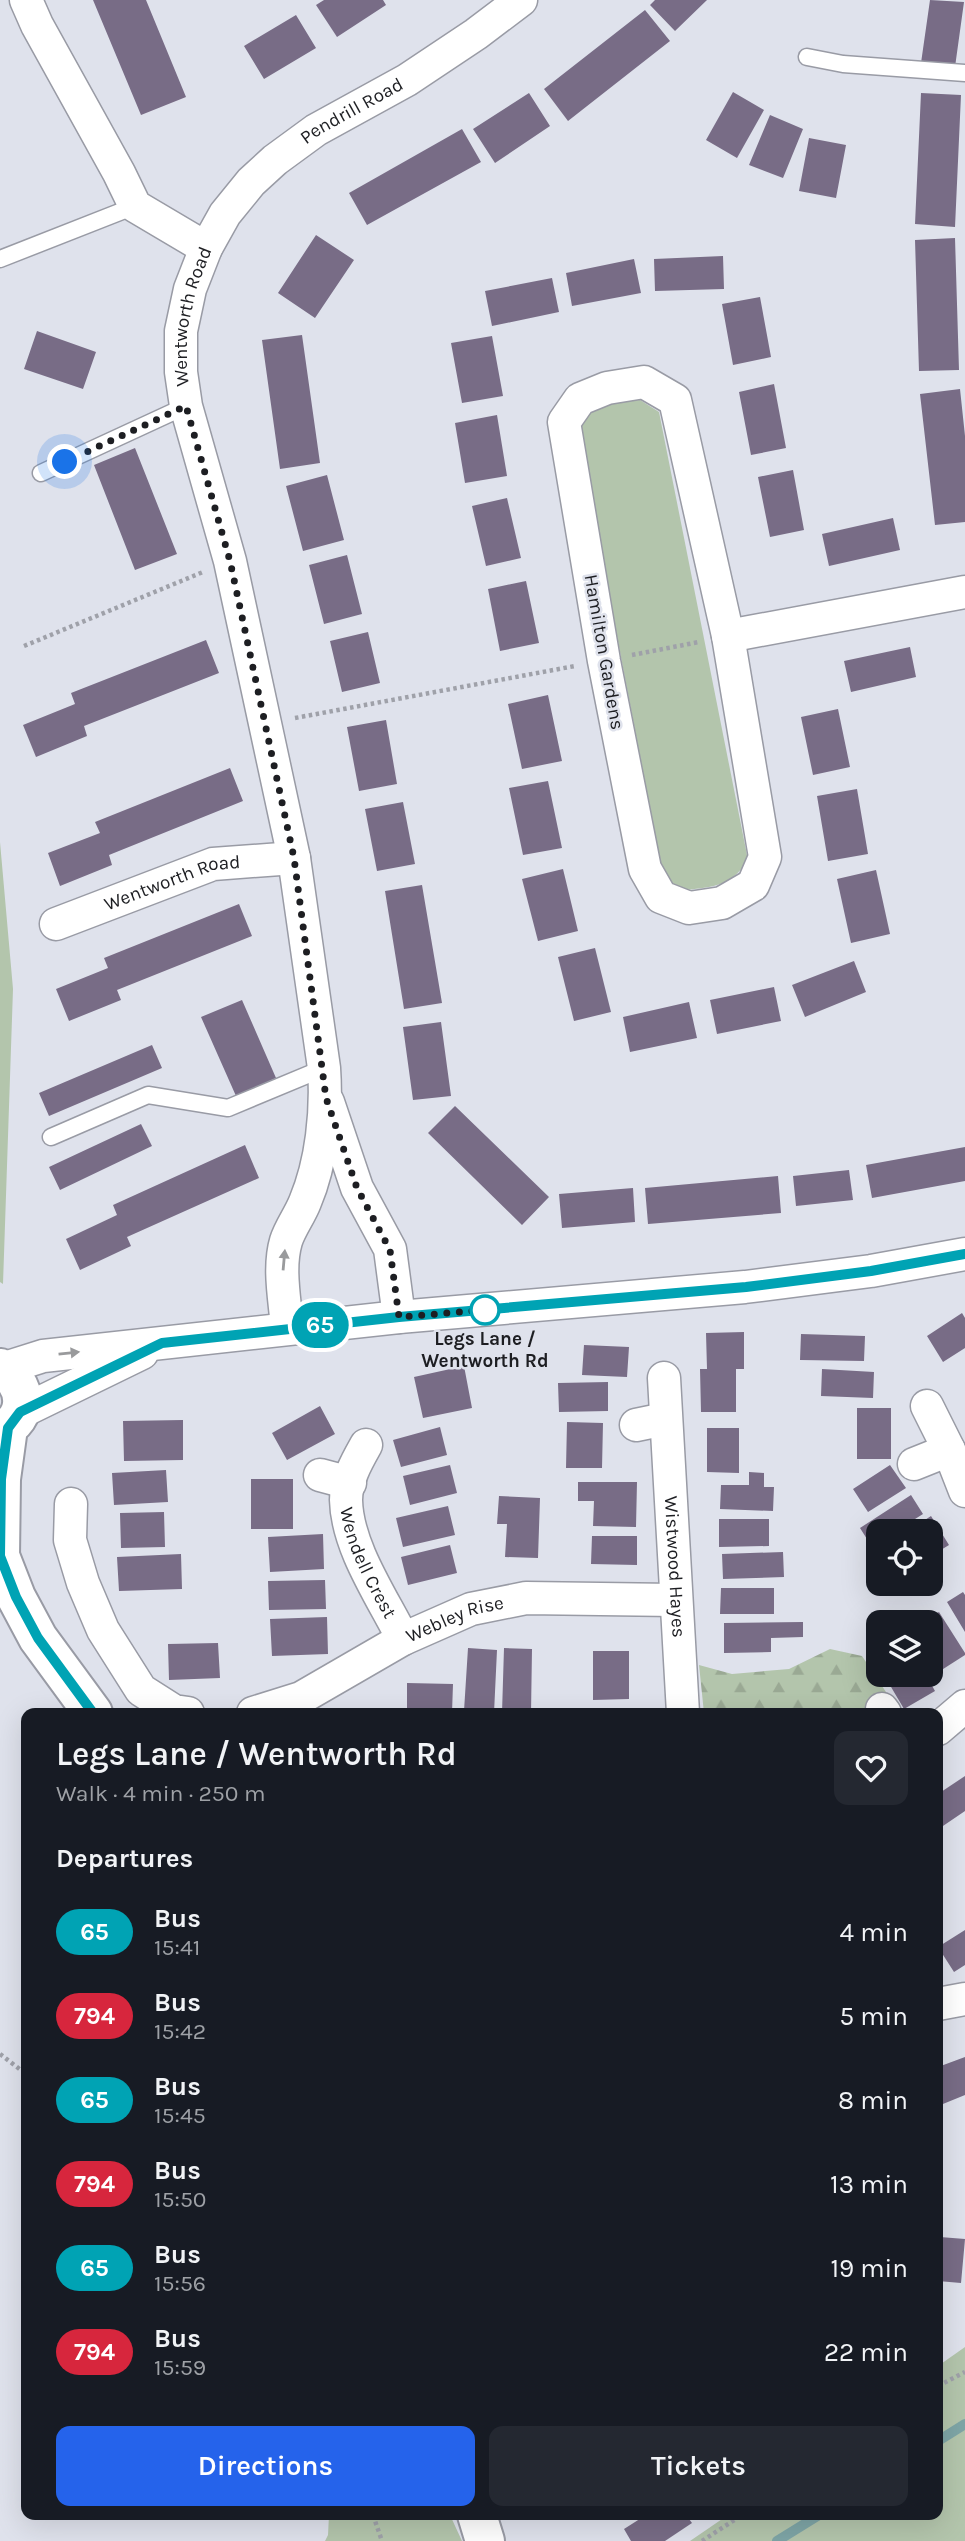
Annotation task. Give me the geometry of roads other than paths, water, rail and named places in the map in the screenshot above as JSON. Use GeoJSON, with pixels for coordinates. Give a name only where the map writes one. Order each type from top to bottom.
{"type":"FeatureCollection","features":[{"type":"Feature","properties":{"kind":"street"},"geometry":{"type":"LineString","coordinates":[[26,0],[135,205]]}},
{"type":"Feature","properties":{"kind":"street","name":"Pendrill Road"},"geometry":{"type":"LineString","coordinates":[[206,248],[225,214],[251,182],[275,160],[316,130],[407,79],[476,34],[521,0]]}},
{"type":"Feature","properties":{"kind":"street","name":"Wentworth Road"},"geometry":{"type":"LineString","coordinates":[[135,205],[206,248],[190,289],[181,331],[181,372],[186,406],[230,561],[267,723],[294,858],[325,1083],[357,1188],[390,1250],[399,1317]]}},
{"type":"Feature","properties":{"kind":"street","name":"Hamilton Gardens"},"geometry":{"type":"LineString","coordinates":[[644,382],[675,400],[728,636],[765,857],[753,885],[722,903],[690,908],[661,897],[645,869],[604,661],[564,422],[580,398],[607,388],[644,382]]}},
{"type":"Feature","properties":{"kind":"street"},"geometry":{"type":"LineString","coordinates":[[728,636],[965,592]]}},
{"type":"Feature","properties":{"kind":"street","name":"Wentworth Road"},"geometry":{"type":"LineString","coordinates":[[56,924],[214,864],[294,858]]}},
{"type":"Feature","properties":{"kind":"street","name":"Wentworth Road"},"geometry":{"type":"LineString","coordinates":[[287,1328],[283,1269],[286,1241],[306,1200],[318,1156],[325,1083]]}},
{"type":"Feature","properties":{"kind":"street"},"geometry":{"type":"LineString","coordinates":[[1,1368],[43,1356],[287,1328],[746,1287],[871,1271],[965,1254]]}},
{"type":"Feature","properties":{"kind":"street"},"geometry":{"type":"LineString","coordinates":[[10,1424],[162,1343]]}},
{"type":"Feature","properties":{"kind":"street"},"geometry":{"type":"LineString","coordinates":[[1,1368],[13,1376],[21,1387],[23,1400],[10,1424],[1,1479],[0,1556],[16,1597],[38,1638],[89,1708]]}},
{"type":"Feature","properties":{"kind":"street","name":"Wistwood Hayes"},"geometry":{"type":"LineString","coordinates":[[664,1378],[650,1422],[675,1600],[683,1708]]}},
{"type":"Feature","properties":{"kind":"street"},"geometry":{"type":"LineString","coordinates":[[927,1406],[965,1491]]}},
{"type":"Feature","properties":{"kind":"street","name":"Wendell Crest"},"geometry":{"type":"LineString","coordinates":[[366,1445],[353,1467],[335,1479],[346,1499],[355,1545],[403,1639]]}},
{"type":"Feature","properties":{"kind":"street"},"geometry":{"type":"LineString","coordinates":[[914,1464],[948,1450]]}},
{"type":"Feature","properties":{"kind":"street"},"geometry":{"type":"LineString","coordinates":[[71,1504],[71,1540],[83,1583],[103,1630],[141,1690],[168,1708]]}},
{"type":"Feature","properties":{"kind":"street","name":"Webley Rise"},"geometry":{"type":"LineString","coordinates":[[269,1708],[301,1698],[403,1639],[471,1609],[526,1598],[675,1600]]}},
{"type":"Feature","properties":{"kind":"street"},"geometry":{"type":"LineString","coordinates":[[943,1725],[965,1706]]}},
{"type":"Feature","properties":{"kind":"street"},"geometry":{"type":"LineString","coordinates":[[943,2003],[965,1999]]}},
{"type":"Feature","properties":{"kind":"street"},"geometry":{"type":"LineString","coordinates":[[479,2520],[485,2541]]}},
{"type":"Feature","properties":{"kind":"lane"},"geometry":{"type":"LineString","coordinates":[[807,57],[843,64],[965,73]]}},
{"type":"Feature","properties":{"kind":"lane"},"geometry":{"type":"LineString","coordinates":[[0,259],[135,205]]}},
{"type":"Feature","properties":{"kind":"lane"},"geometry":{"type":"LineString","coordinates":[[41,473],[186,406]]}},
{"type":"Feature","properties":{"kind":"lane"},"geometry":{"type":"LineString","coordinates":[[51,1137],[148,1095],[228,1108],[325,1083]]}},
{"type":"Feature","properties":{"kind":"waterway"},"geometry":{"type":"LineString","coordinates":[[943,2438],[965,2424]]}},
{"type":"Feature","properties":{"kind":"waterway"},"geometry":{"type":"LineString","coordinates":[[777,2541],[811,2520]]}},
{"type":"Feature","properties":{"kind":"place","name":"Legs Lane / Wentworth Rd"},"geometry":{"type":"Point","coordinates":[485,1310]}}]}
